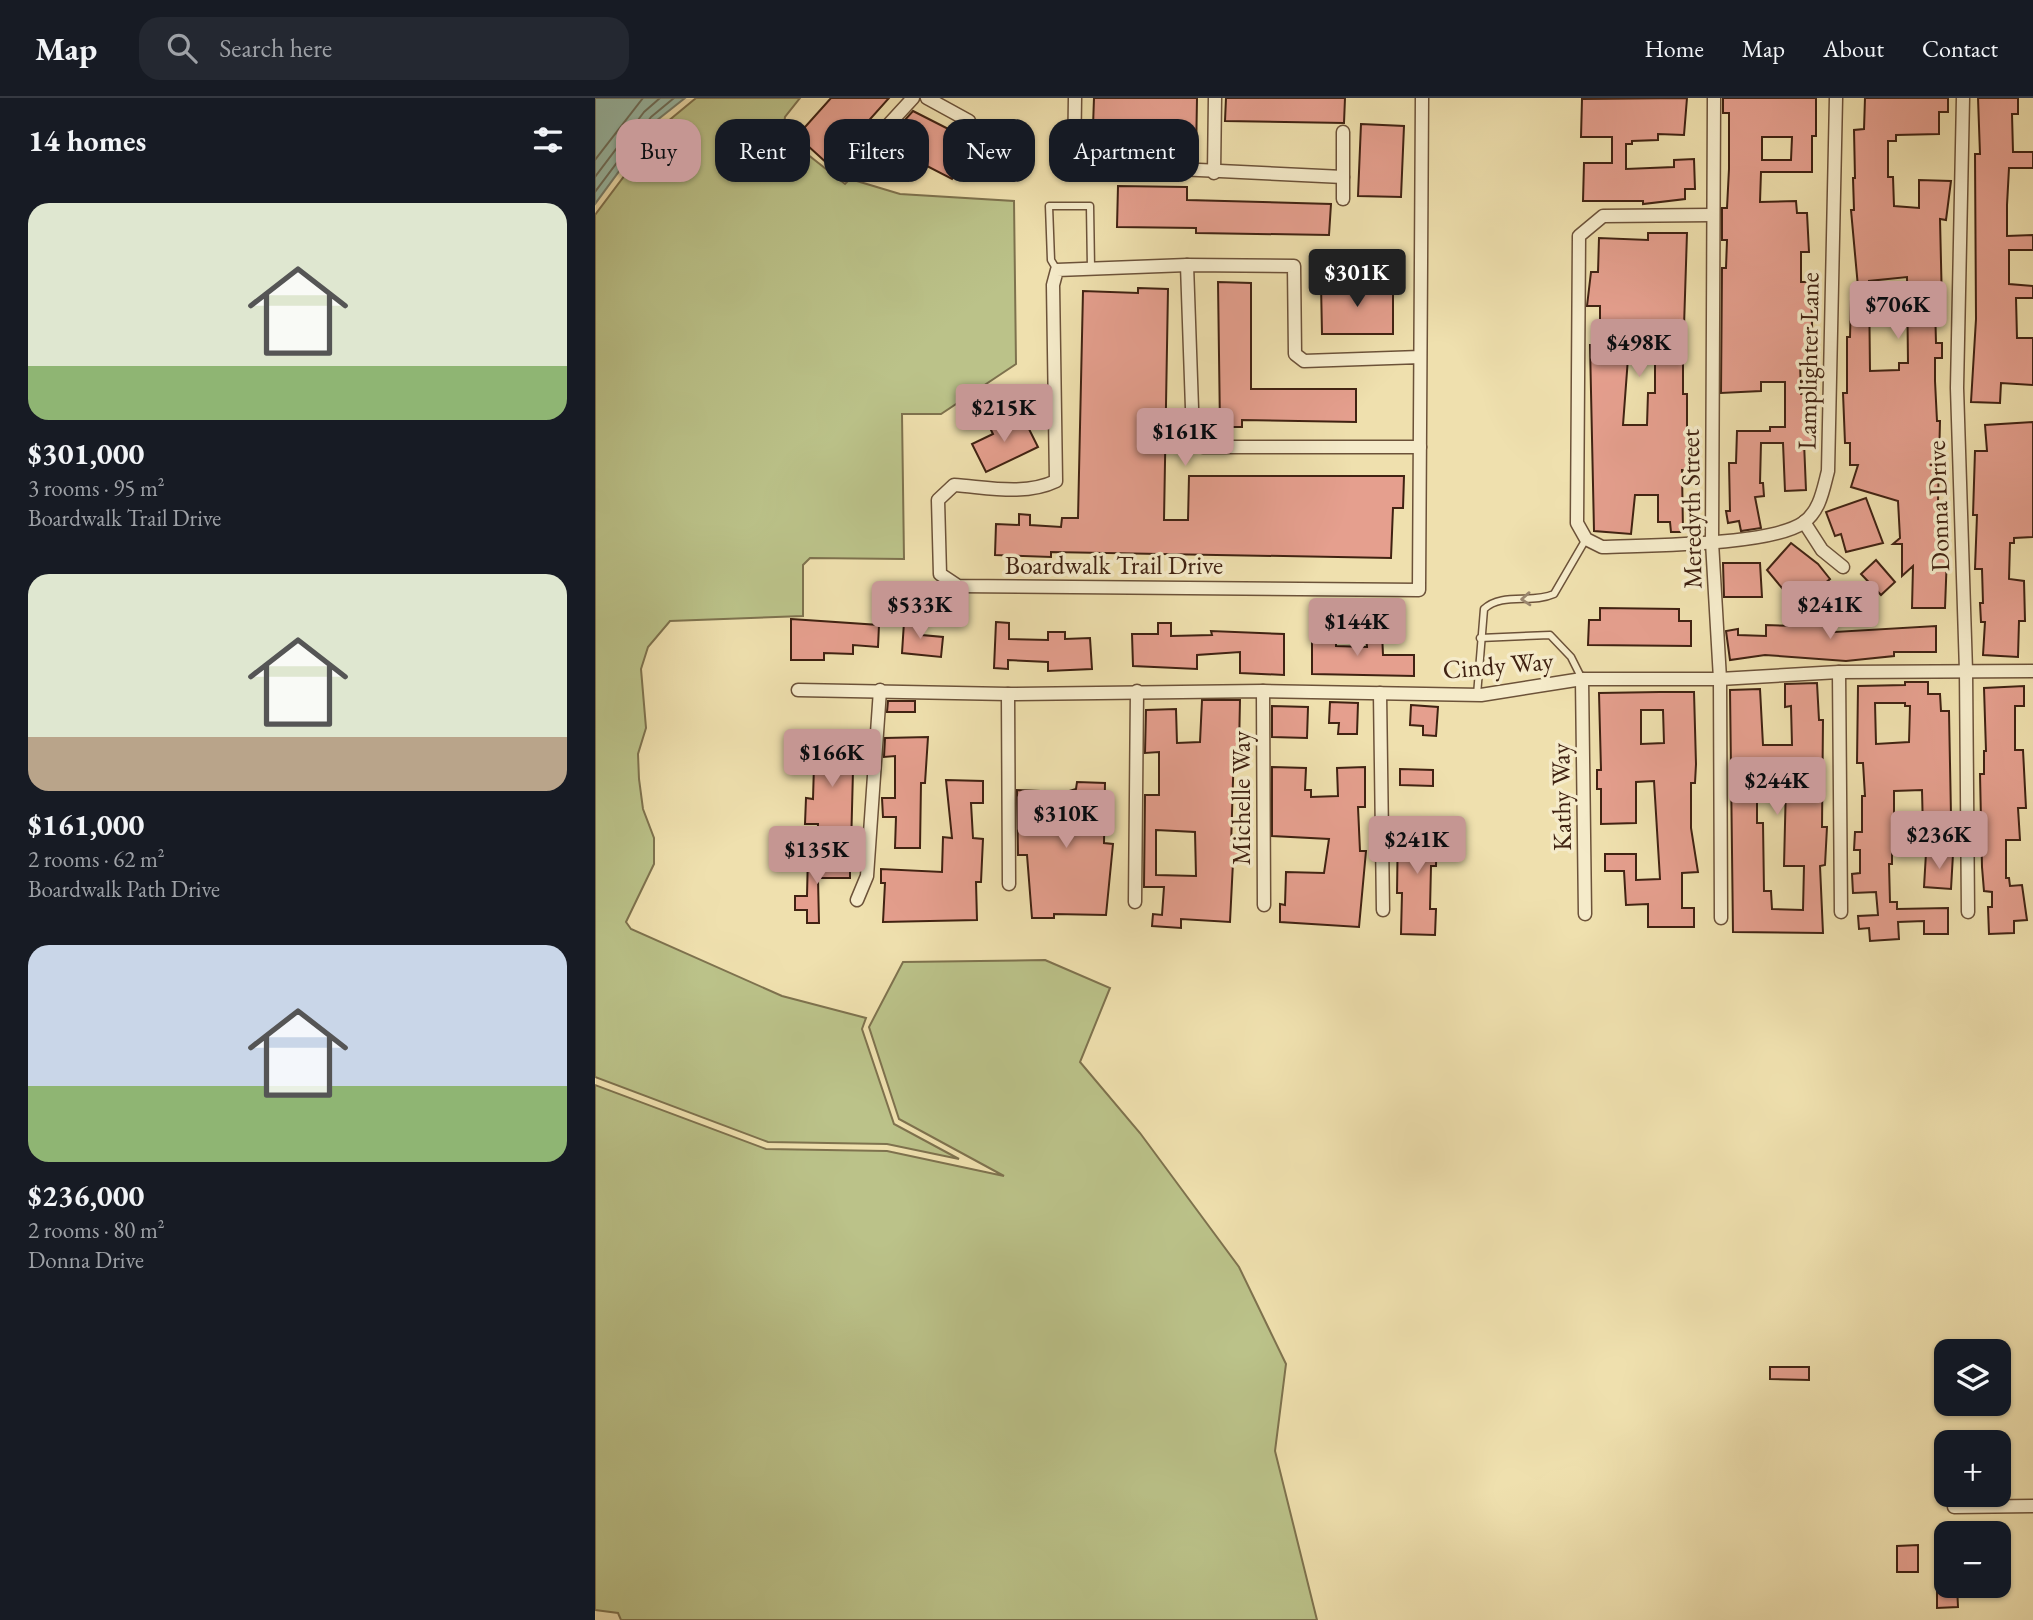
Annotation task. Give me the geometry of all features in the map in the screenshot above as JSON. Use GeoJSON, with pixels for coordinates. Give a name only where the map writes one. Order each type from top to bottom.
{"type":"FeatureCollection","features":[{"type":"Feature","properties":{"kind":"street"},"geometry":{"type":"LineString","coordinates":[[894,119],[913,98]]}},
{"type":"Feature","properties":{"kind":"street"},"geometry":{"type":"LineString","coordinates":[[927,98],[965,119]]}},
{"type":"Feature","properties":{"kind":"street"},"geometry":{"type":"LineString","coordinates":[[1075,98],[1074,164],[1174,167],[1214,173],[1343,177]]}},
{"type":"Feature","properties":{"kind":"street"},"geometry":{"type":"LineString","coordinates":[[1214,173],[1215,98]]}},
{"type":"Feature","properties":{"kind":"street","name":"Boardwalk Trail Drive"},"geometry":{"type":"LineString","coordinates":[[1057,270],[1053,285],[1056,481],[1044,487],[1016,489],[954,485],[945,492],[938,500],[937,566],[940,574],[958,586],[1419,590],[1422,98]]}},
{"type":"Feature","properties":{"kind":"street","name":"Meredyth Street"},"geometry":{"type":"LineString","coordinates":[[1714,98],[1712,542],[1720,679],[1721,918]]}},
{"type":"Feature","properties":{"kind":"street","name":"Lamplighter Lane"},"geometry":{"type":"LineString","coordinates":[[1804,522],[1819,505],[1828,471],[1836,98]]}},
{"type":"Feature","properties":{"kind":"street","name":"Donna Drive"},"geometry":{"type":"LineString","coordinates":[[1963,98],[1957,388],[1968,912]]}},
{"type":"Feature","properties":{"kind":"street"},"geometry":{"type":"LineString","coordinates":[[1343,132],[1343,200]]}},
{"type":"Feature","properties":{"kind":"street"},"geometry":{"type":"LineString","coordinates":[[1712,215],[1602,216],[1579,236],[1577,523],[1586,539],[1602,547],[1712,542],[1785,531],[1804,522],[1822,550],[1843,567]]}},
{"type":"Feature","properties":{"kind":"street"},"geometry":{"type":"LineString","coordinates":[[1057,270],[1187,264],[1294,267],[1296,354],[1304,360],[1420,357]]}},
{"type":"Feature","properties":{"kind":"street"},"geometry":{"type":"LineString","coordinates":[[1187,264],[1193,437],[1203,447],[1420,447]]}},
{"type":"Feature","properties":{"kind":"street","name":"Cindy Way"},"geometry":{"type":"LineString","coordinates":[[799,690],[1008,694],[1263,691],[1477,695],[1582,679],[1720,679],[1839,672],[2033,671]]}},
{"type":"Feature","properties":{"kind":"street"},"geometry":{"type":"LineString","coordinates":[[1839,672],[1841,912]]}},
{"type":"Feature","properties":{"kind":"street","name":"Kathy Way"},"geometry":{"type":"LineString","coordinates":[[1582,679],[1585,914]]}},
{"type":"Feature","properties":{"kind":"street"},"geometry":{"type":"LineString","coordinates":[[857,900],[867,876],[880,690]]}},
{"type":"Feature","properties":{"kind":"street"},"geometry":{"type":"LineString","coordinates":[[1135,902],[1137,691]]}},
{"type":"Feature","properties":{"kind":"street","name":"Michelle Way"},"geometry":{"type":"LineString","coordinates":[[1263,691],[1264,905]]}},
{"type":"Feature","properties":{"kind":"street"},"geometry":{"type":"LineString","coordinates":[[1380,693],[1384,910]]}},
{"type":"Feature","properties":{"kind":"street"},"geometry":{"type":"LineString","coordinates":[[1008,694],[1009,884]]}},
{"type":"Feature","properties":{"kind":"street"},"geometry":{"type":"LineString","coordinates":[[2011,1506],[2033,1506]]}},
{"type":"Feature","properties":{"kind":"lane"},"geometry":{"type":"LineString","coordinates":[[1057,270],[1051,260],[1049,206],[1090,205],[1091,268]]}},
{"type":"Feature","properties":{"kind":"lane"},"geometry":{"type":"LineString","coordinates":[[1477,695],[1484,609],[1490,603],[1554,594],[1586,539]]}},
{"type":"Feature","properties":{"kind":"lane"},"geometry":{"type":"LineString","coordinates":[[1480,638],[1550,635],[1571,657],[1582,679]]}},
{"type":"Feature","properties":{"kind":"green space"},"geometry":{"type":"Polygon","coordinates":[[[696,98],[800,98],[785,119],[715,119],[715,182],[810,182],[810,156],[824,167],[824,182],[860,182],[900,194],[1014,201],[1016,364],[941,414],[902,414],[904,559],[810,558],[803,565],[803,616],[670,621],[648,647],[641,669],[646,728],[638,754],[643,809],[654,838],[654,864],[626,922],[631,929],[782,996],[866,1018],[862,1029],[894,1124],[959,1159],[887,1144],[768,1142],[595,1077],[595,215],[620,182],[701,182],[701,119],[671,119],[696,98]]]}},
{"type":"Feature","properties":{"kind":"green space"},"geometry":{"type":"Polygon","coordinates":[[[1045,960],[1110,988],[1080,1062],[1140,1133],[1239,1267],[1286,1364],[1275,1451],[1317,1620],[621,1620],[618,1613],[595,1610],[595,1085],[766,1149],[887,1151],[1004,1176],[899,1119],[869,1027],[903,962],[1045,960]]]}},
{"type":"Feature","properties":{"kind":"water"},"geometry":{"type":"Polygon","coordinates":[[[595,98],[685,98],[659,119],[616,119],[616,175],[595,204],[595,98]]]}},
{"type":"Feature","properties":{"kind":"building"},"geometry":{"type":"Polygon","coordinates":[[[831,98],[889,98],[870,119],[824,119],[824,160],[810,148],[810,121],[831,98]]]}},
{"type":"Feature","properties":{"kind":"building"},"geometry":{"type":"Polygon","coordinates":[[[1094,98],[1197,98],[1197,119],[1093,119],[1094,98]]]}},
{"type":"Feature","properties":{"kind":"building"},"geometry":{"type":"Polygon","coordinates":[[[1226,98],[1345,98],[1344,123],[1225,121],[1226,98]]]}},
{"type":"Feature","properties":{"kind":"building"},"geometry":{"type":"Polygon","coordinates":[[[1687,98],[1684,135],[1658,134],[1658,140],[1632,141],[1632,144],[1626,144],[1626,169],[1674,167],[1674,160],[1694,159],[1695,189],[1685,189],[1685,199],[1643,204],[1643,201],[1583,201],[1584,163],[1612,163],[1612,137],[1581,137],[1582,99],[1687,98]]]}},
{"type":"Feature","properties":{"kind":"building"},"geometry":{"type":"Polygon","coordinates":[[[1723,98],[1816,98],[1812,172],[1761,172],[1760,202],[1796,201],[1797,213],[1807,213],[1809,252],[1801,252],[1801,282],[1811,282],[1813,363],[1800,363],[1801,394],[1813,394],[1813,417],[1812,442],[1804,442],[1806,490],[1785,491],[1783,443],[1761,443],[1760,483],[1763,483],[1764,496],[1755,497],[1761,528],[1741,531],[1739,521],[1728,523],[1726,511],[1730,511],[1729,463],[1736,463],[1737,431],[1770,431],[1770,427],[1785,427],[1785,382],[1761,382],[1761,391],[1721,393],[1722,268],[1726,268],[1727,240],[1722,240],[1722,208],[1727,208],[1729,169],[1729,113],[1723,113],[1723,98]],[[1762,137],[1762,160],[1791,160],[1792,137],[1762,137]]]}},
{"type":"Feature","properties":{"kind":"building"},"geometry":{"type":"Polygon","coordinates":[[[1865,98],[1948,98],[1948,112],[1939,112],[1939,134],[1896,135],[1896,141],[1888,141],[1888,177],[1893,177],[1894,206],[1919,208],[1919,180],[1951,181],[1946,220],[1940,219],[1942,305],[1935,305],[1936,343],[1942,343],[1942,358],[1935,358],[1935,381],[1937,421],[1940,421],[1938,501],[1943,501],[1944,555],[1947,555],[1945,608],[1912,608],[1913,566],[1902,576],[1902,544],[1893,544],[1900,538],[1898,501],[1851,487],[1858,465],[1850,465],[1850,443],[1845,443],[1843,393],[1847,393],[1847,337],[1850,337],[1851,299],[1859,298],[1851,210],[1854,210],[1854,130],[1864,129],[1865,98]],[[1907,277],[1869,281],[1870,371],[1899,370],[1899,363],[1908,363],[1907,277]]]}},
{"type":"Feature","properties":{"kind":"building"},"geometry":{"type":"Polygon","coordinates":[[[1978,98],[2018,98],[2018,114],[2012,114],[2013,152],[2033,152],[2033,168],[2009,168],[2007,236],[2033,235],[2033,250],[2009,250],[2009,284],[2033,286],[2033,298],[2016,298],[2017,338],[2033,338],[2033,385],[2001,383],[2000,403],[1971,402],[1976,319],[1975,154],[1980,154],[1978,98]]]}},
{"type":"Feature","properties":{"kind":"building"},"geometry":{"type":"Polygon","coordinates":[[[913,111],[929,119],[906,119],[913,111]]]}},
{"type":"Feature","properties":{"kind":"building"},"geometry":{"type":"Polygon","coordinates":[[[929,119],[943,126],[943,174],[929,167],[929,119]]]}},
{"type":"Feature","properties":{"kind":"building"},"geometry":{"type":"Polygon","coordinates":[[[1361,124],[1404,126],[1401,197],[1358,196],[1361,124]]]}},
{"type":"Feature","properties":{"kind":"building"},"geometry":{"type":"Polygon","coordinates":[[[1118,186],[1187,187],[1187,200],[1331,204],[1329,235],[1196,233],[1196,228],[1117,227],[1118,186]]]}},
{"type":"Feature","properties":{"kind":"building"},"geometry":{"type":"Polygon","coordinates":[[[1648,233],[1687,233],[1683,394],[1687,394],[1687,470],[1682,470],[1683,532],[1671,532],[1670,522],[1658,522],[1658,495],[1635,495],[1631,534],[1594,531],[1590,345],[1600,345],[1600,306],[1587,306],[1591,272],[1598,272],[1599,238],[1648,240],[1648,233]],[[1628,358],[1623,425],[1647,425],[1648,393],[1655,393],[1655,358],[1628,358]]]}},
{"type":"Feature","properties":{"kind":"building"},"geometry":{"type":"Polygon","coordinates":[[[1218,282],[1251,283],[1251,389],[1356,389],[1356,422],[1242,420],[1242,427],[1220,427],[1218,282]]]}},
{"type":"Feature","properties":{"kind":"building"},"geometry":{"type":"Polygon","coordinates":[[[1321,284],[1393,284],[1393,334],[1322,334],[1321,284]]]}},
{"type":"Feature","properties":{"kind":"building"},"geometry":{"type":"Polygon","coordinates":[[[1138,288],[1168,289],[1164,520],[1188,520],[1189,476],[1404,476],[1403,508],[1393,508],[1391,558],[1051,552],[1051,557],[995,555],[996,524],[1019,525],[1019,514],[1030,515],[1030,525],[1061,527],[1062,518],[1078,518],[1083,291],[1138,293],[1138,288]]]}},
{"type":"Feature","properties":{"kind":"building"},"geometry":{"type":"Polygon","coordinates":[[[998,419],[1003,429],[1024,419],[1038,447],[986,472],[972,444],[993,434],[988,424],[998,419]]]}},
{"type":"Feature","properties":{"kind":"building"},"geometry":{"type":"Polygon","coordinates":[[[2033,422],[2033,537],[2014,538],[2014,543],[2010,543],[2009,579],[2024,581],[2025,621],[2019,621],[2018,657],[1983,655],[1985,622],[1981,622],[1980,603],[1983,603],[1982,569],[1975,569],[1975,451],[1987,451],[1985,425],[2033,422]]]}},
{"type":"Feature","properties":{"kind":"building"},"geometry":{"type":"Polygon","coordinates":[[[1866,498],[1883,543],[1846,552],[1841,534],[1835,536],[1826,512],[1866,498]]]}},
{"type":"Feature","properties":{"kind":"building"},"geometry":{"type":"Polygon","coordinates":[[[1791,543],[1818,564],[1830,579],[1797,606],[1767,570],[1791,543]]]}},
{"type":"Feature","properties":{"kind":"building"},"geometry":{"type":"Polygon","coordinates":[[[1876,560],[1895,582],[1881,595],[1861,574],[1876,560]]]}},
{"type":"Feature","properties":{"kind":"building"},"geometry":{"type":"Polygon","coordinates":[[[1723,563],[1760,563],[1762,597],[1724,597],[1723,563]]]}},
{"type":"Feature","properties":{"kind":"building"},"geometry":{"type":"Polygon","coordinates":[[[1840,587],[1857,587],[1857,608],[1840,608],[1840,587]]]}},
{"type":"Feature","properties":{"kind":"building"},"geometry":{"type":"Polygon","coordinates":[[[1600,608],[1679,609],[1679,621],[1691,621],[1691,646],[1588,645],[1589,620],[1600,620],[1600,608]]]}},
{"type":"Feature","properties":{"kind":"building"},"geometry":{"type":"Polygon","coordinates":[[[1797,612],[1835,614],[1835,632],[1936,626],[1936,652],[1894,652],[1894,656],[1846,661],[1765,655],[1730,660],[1726,631],[1738,629],[1738,635],[1766,636],[1766,625],[1797,626],[1797,612]]]}},
{"type":"Feature","properties":{"kind":"building"},"geometry":{"type":"Polygon","coordinates":[[[791,619],[879,625],[878,647],[853,645],[853,654],[824,653],[824,660],[791,660],[791,619]]]}},
{"type":"Feature","properties":{"kind":"building"},"geometry":{"type":"Polygon","coordinates":[[[904,622],[922,623],[922,635],[943,637],[941,657],[902,653],[904,622]]]}},
{"type":"Feature","properties":{"kind":"building"},"geometry":{"type":"Polygon","coordinates":[[[996,622],[1009,623],[1009,639],[1048,640],[1048,632],[1065,632],[1065,639],[1090,638],[1092,669],[1048,671],[1048,662],[1008,660],[1008,669],[994,668],[996,622]]]}},
{"type":"Feature","properties":{"kind":"building"},"geometry":{"type":"Polygon","coordinates":[[[1158,623],[1171,623],[1171,636],[1212,635],[1211,631],[1284,634],[1284,675],[1240,673],[1240,652],[1197,655],[1197,669],[1133,666],[1132,634],[1158,634],[1158,623]]]}},
{"type":"Feature","properties":{"kind":"building"},"geometry":{"type":"Polygon","coordinates":[[[1312,628],[1324,628],[1324,640],[1336,640],[1336,646],[1367,647],[1366,633],[1382,632],[1383,655],[1414,655],[1414,676],[1312,674],[1312,628]]]}},
{"type":"Feature","properties":{"kind":"building"},"geometry":{"type":"Polygon","coordinates":[[[1905,682],[1928,682],[1928,694],[1940,694],[1941,711],[1949,711],[1951,816],[1936,817],[1936,845],[1901,845],[1901,850],[1892,850],[1892,864],[1889,864],[1890,902],[1897,902],[1897,909],[1948,908],[1948,934],[1924,934],[1924,921],[1898,922],[1899,939],[1870,941],[1869,928],[1859,929],[1858,916],[1878,915],[1876,892],[1853,893],[1852,874],[1860,873],[1860,850],[1854,850],[1855,832],[1862,832],[1862,796],[1865,796],[1863,763],[1857,763],[1858,686],[1905,685],[1905,682]],[[1875,703],[1876,744],[1909,742],[1910,706],[1905,706],[1905,703],[1875,703]],[[1922,790],[1894,791],[1894,832],[1923,832],[1922,790]]]}},
{"type":"Feature","properties":{"kind":"building"},"geometry":{"type":"Polygon","coordinates":[[[1817,683],[1819,720],[1823,720],[1822,827],[1827,827],[1825,865],[1820,866],[1823,933],[1733,932],[1730,690],[1760,689],[1763,745],[1792,745],[1791,706],[1785,707],[1785,684],[1817,683]],[[1786,783],[1761,784],[1761,796],[1757,796],[1757,823],[1763,823],[1764,891],[1771,891],[1772,909],[1803,910],[1804,866],[1784,866],[1786,783]]]}},
{"type":"Feature","properties":{"kind":"building"},"geometry":{"type":"Polygon","coordinates":[[[2024,686],[2024,706],[2015,706],[2015,750],[2023,750],[2026,808],[2018,808],[2020,840],[2006,840],[2006,878],[2009,878],[2010,886],[2022,885],[2027,920],[2014,921],[2014,933],[1989,934],[1988,907],[1992,907],[1992,892],[1984,891],[1980,774],[1984,774],[1986,751],[1984,688],[2024,686]]]}},
{"type":"Feature","properties":{"kind":"building"},"geometry":{"type":"Polygon","coordinates":[[[1694,692],[1696,764],[1695,783],[1691,783],[1691,828],[1698,872],[1682,873],[1682,908],[1694,908],[1694,927],[1648,927],[1648,904],[1626,905],[1624,871],[1605,871],[1605,854],[1636,854],[1636,880],[1660,879],[1654,781],[1636,782],[1636,823],[1601,824],[1601,789],[1597,789],[1597,770],[1601,770],[1599,693],[1694,692]],[[1641,710],[1641,744],[1664,743],[1663,710],[1641,710]]]}},
{"type":"Feature","properties":{"kind":"building"},"geometry":{"type":"Polygon","coordinates":[[[1202,700],[1240,700],[1239,748],[1234,748],[1231,847],[1241,847],[1241,863],[1233,862],[1230,922],[1181,919],[1181,928],[1152,926],[1153,914],[1162,915],[1164,887],[1144,887],[1145,795],[1159,795],[1159,752],[1145,753],[1146,710],[1176,709],[1177,743],[1200,742],[1202,700]],[[1156,830],[1156,875],[1196,876],[1195,832],[1156,830]]]}},
{"type":"Feature","properties":{"kind":"building"},"geometry":{"type":"Polygon","coordinates":[[[888,701],[915,701],[915,712],[887,712],[888,701]]]}},
{"type":"Feature","properties":{"kind":"building"},"geometry":{"type":"Polygon","coordinates":[[[1330,702],[1358,703],[1357,734],[1338,734],[1339,723],[1329,723],[1330,702]]]}},
{"type":"Feature","properties":{"kind":"building"},"geometry":{"type":"Polygon","coordinates":[[[1411,705],[1438,707],[1436,736],[1423,735],[1423,726],[1410,725],[1411,705]]]}},
{"type":"Feature","properties":{"kind":"building"},"geometry":{"type":"Polygon","coordinates":[[[1272,706],[1308,707],[1307,738],[1272,737],[1272,706]]]}},
{"type":"Feature","properties":{"kind":"building"},"geometry":{"type":"Polygon","coordinates":[[[815,730],[854,731],[851,848],[817,848],[818,824],[805,824],[806,798],[813,799],[815,730]]]}},
{"type":"Feature","properties":{"kind":"building"},"geometry":{"type":"Polygon","coordinates":[[[928,737],[925,783],[921,783],[920,848],[895,848],[896,817],[883,817],[882,798],[895,798],[895,756],[884,757],[885,738],[928,737]]]}},
{"type":"Feature","properties":{"kind":"building"},"geometry":{"type":"Polygon","coordinates":[[[1272,767],[1306,768],[1305,790],[1311,790],[1311,797],[1338,796],[1337,768],[1365,767],[1365,807],[1358,807],[1360,851],[1366,851],[1359,927],[1280,922],[1280,904],[1285,905],[1286,872],[1324,873],[1329,839],[1272,836],[1272,767]]]}},
{"type":"Feature","properties":{"kind":"building"},"geometry":{"type":"Polygon","coordinates":[[[1400,769],[1433,770],[1433,786],[1400,785],[1400,769]]]}},
{"type":"Feature","properties":{"kind":"building"},"geometry":{"type":"Polygon","coordinates":[[[946,780],[983,781],[983,803],[971,803],[973,838],[983,839],[981,882],[976,882],[977,920],[883,922],[885,883],[881,883],[881,869],[942,872],[943,837],[952,838],[946,780]]]}},
{"type":"Feature","properties":{"kind":"building"},"geometry":{"type":"Polygon","coordinates":[[[1077,782],[1105,783],[1104,843],[1113,844],[1106,915],[1054,914],[1054,918],[1032,918],[1027,855],[1018,855],[1017,790],[1066,792],[1076,789],[1077,782]]]}},
{"type":"Feature","properties":{"kind":"building"},"geometry":{"type":"Polygon","coordinates":[[[1398,822],[1437,823],[1436,866],[1431,866],[1430,909],[1436,909],[1435,935],[1401,934],[1402,893],[1397,893],[1398,822]]]}},
{"type":"Feature","properties":{"kind":"building"},"geometry":{"type":"Polygon","coordinates":[[[1926,853],[1953,854],[1951,889],[1924,887],[1926,853]]]}},
{"type":"Feature","properties":{"kind":"building"},"geometry":{"type":"Polygon","coordinates":[[[808,854],[818,854],[821,866],[850,868],[850,878],[818,878],[819,923],[807,923],[807,910],[795,910],[795,896],[807,896],[808,854]]]}},
{"type":"Feature","properties":{"kind":"building"},"geometry":{"type":"Polygon","coordinates":[[[1770,1367],[1809,1367],[1809,1380],[1770,1379],[1770,1367]]]}},
{"type":"Feature","properties":{"kind":"building"},"geometry":{"type":"Polygon","coordinates":[[[1918,1545],[1918,1572],[1897,1572],[1897,1546],[1918,1545]]]}},
{"type":"Feature","properties":{"kind":"building"},"geometry":{"type":"Polygon","coordinates":[[[1937,1598],[1958,1598],[1958,1607],[1937,1608],[1937,1598]]]}}]}
